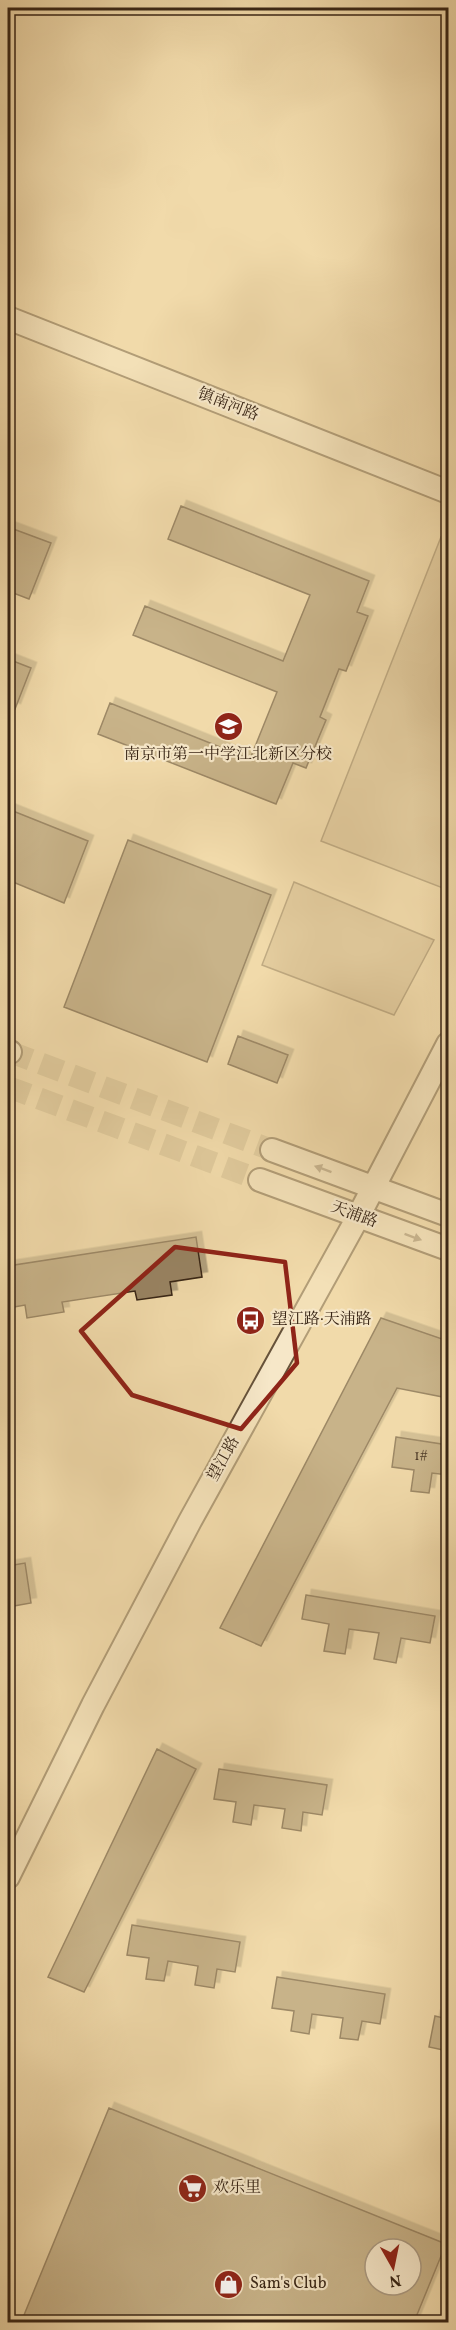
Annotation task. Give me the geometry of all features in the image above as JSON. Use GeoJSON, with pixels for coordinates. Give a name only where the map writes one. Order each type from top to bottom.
{"type":"FeatureCollection","features":[{"type":"Feature","properties":{"kind":"street","name":"镇南河路"},"geometry":{"type":"LineString","coordinates":[[8,318],[448,492]]}},
{"type":"Feature","properties":{"kind":"street","name":"望江路"},"geometry":{"type":"LineString","coordinates":[[8,1877],[93,1705],[190,1521],[358,1217],[448,1044]]}},
{"type":"Feature","properties":{"kind":"street","name":"天浦路"},"geometry":{"type":"LineString","coordinates":[[272,1150],[448,1215]]}},
{"type":"Feature","properties":{"kind":"street","name":"天浦路"},"geometry":{"type":"LineString","coordinates":[[260,1180],[448,1250]]}},
{"type":"Feature","properties":{"kind":"highlighted area"},"geometry":{"type":"Polygon","coordinates":[[[175,1247],[285,1262],[297,1363],[241,1429],[132,1395],[81,1331],[175,1247]]]}},
{"type":"Feature","properties":{"kind":"shaded area"},"geometry":{"type":"Polygon","coordinates":[[[441,537],[448,540],[448,890],[321,841],[441,537]]]}},
{"type":"Feature","properties":{"kind":"shaded area"},"geometry":{"type":"Polygon","coordinates":[[[294,882],[434,940],[394,1015],[262,965],[294,882]]]}},
{"type":"Feature","properties":{"kind":"building"},"geometry":{"type":"Polygon","coordinates":[[[181,506],[369,581],[357,612],[368,616],[346,671],[339,669],[320,717],[326,720],[306,768],[293,763],[276,804],[98,734],[110,703],[250,759],[277,692],[133,635],[145,606],[283,661],[310,595],[168,539],[181,506]]]}},
{"type":"Feature","properties":{"kind":"building"},"geometry":{"type":"Polygon","coordinates":[[[8,527],[51,543],[29,599],[8,591],[8,527]]]}},
{"type":"Feature","properties":{"kind":"building"},"geometry":{"type":"Polygon","coordinates":[[[8,659],[31,668],[15,709],[8,706],[8,659]]]}},
{"type":"Feature","properties":{"kind":"building"},"geometry":{"type":"Polygon","coordinates":[[[8,809],[88,841],[64,903],[8,880],[8,809]]]}},
{"type":"Feature","properties":{"kind":"building"},"geometry":{"type":"Polygon","coordinates":[[[128,840],[271,895],[207,1062],[64,1007],[128,840]]]}},
{"type":"Feature","properties":{"kind":"building"},"geometry":{"type":"Polygon","coordinates":[[[238,1036],[288,1055],[277,1083],[228,1064],[238,1036]]]}},
{"type":"Feature","properties":{"kind":"building"},"geometry":{"type":"Polygon","coordinates":[[[196,1237],[202,1277],[170,1282],[172,1295],[137,1300],[135,1291],[62,1302],[64,1312],[27,1318],[25,1305],[8,1308],[8,1266],[196,1237]]]}},
{"type":"Feature","properties":{"kind":"building"},"geometry":{"type":"Polygon","coordinates":[[[381,1318],[448,1341],[448,1398],[397,1388],[261,1646],[220,1628],[381,1318]]]}},
{"type":"Feature","properties":{"kind":"building"},"geometry":{"type":"Polygon","coordinates":[[[396,1437],[448,1445],[448,1475],[432,1473],[429,1493],[411,1491],[414,1470],[392,1467],[396,1437]]]}},
{"type":"Feature","properties":{"kind":"building"},"geometry":{"type":"Polygon","coordinates":[[[25,1563],[31,1603],[8,1607],[8,1566],[25,1563]]]}},
{"type":"Feature","properties":{"kind":"building"},"geometry":{"type":"Polygon","coordinates":[[[306,1595],[435,1616],[430,1643],[401,1638],[396,1663],[374,1659],[379,1633],[349,1629],[345,1654],[324,1651],[329,1624],[302,1619],[306,1595]]]}},
{"type":"Feature","properties":{"kind":"building"},"geometry":{"type":"Polygon","coordinates":[[[157,1749],[196,1769],[84,1992],[48,1977],[157,1749]]]}},
{"type":"Feature","properties":{"kind":"building"},"geometry":{"type":"Polygon","coordinates":[[[219,1769],[327,1785],[322,1815],[303,1812],[301,1831],[282,1828],[285,1809],[254,1805],[251,1825],[233,1822],[236,1802],[214,1799],[219,1769]]]}},
{"type":"Feature","properties":{"kind":"building"},"geometry":{"type":"Polygon","coordinates":[[[132,1925],[240,1942],[235,1972],[217,1969],[214,1988],[195,1985],[198,1966],[168,1961],[164,1981],[146,1979],[149,1958],[127,1955],[132,1925]]]}},
{"type":"Feature","properties":{"kind":"building"},"geometry":{"type":"Polygon","coordinates":[[[277,1977],[385,1994],[380,2024],[362,2021],[358,2040],[340,2038],[343,2018],[312,2014],[309,2034],[291,2031],[294,2011],[272,2008],[277,1977]]]}},
{"type":"Feature","properties":{"kind":"building"},"geometry":{"type":"Polygon","coordinates":[[[435,2016],[448,2019],[448,2051],[429,2047],[435,2016]]]}},
{"type":"Feature","properties":{"kind":"building","name":"欢乐里"},"geometry":{"type":"Polygon","coordinates":[[[109,2108],[446,2244],[414,2322],[42,2322],[24,2315],[109,2108]]]}},
{"type":"Feature","properties":{"kind":"tunnel"},"geometry":{"type":"LineString","coordinates":[[10,1052],[272,1150]]}},
{"type":"Feature","properties":{"kind":"tunnel"},"geometry":{"type":"LineString","coordinates":[[8,1087],[260,1180]]}},
{"type":"Feature","properties":{"kind":"place","name":"南京市第一中学江北新区分校"},"geometry":{"type":"Point","coordinates":[228,727]}},
{"type":"Feature","properties":{"kind":"place","name":"望江路·天浦路"},"geometry":{"type":"Point","coordinates":[251,1320]}},
{"type":"Feature","properties":{"kind":"place","name":"欢乐里"},"geometry":{"type":"Point","coordinates":[192,2188]}},
{"type":"Feature","properties":{"kind":"place","name":"Sam's Club"},"geometry":{"type":"Point","coordinates":[229,2284]}}]}
